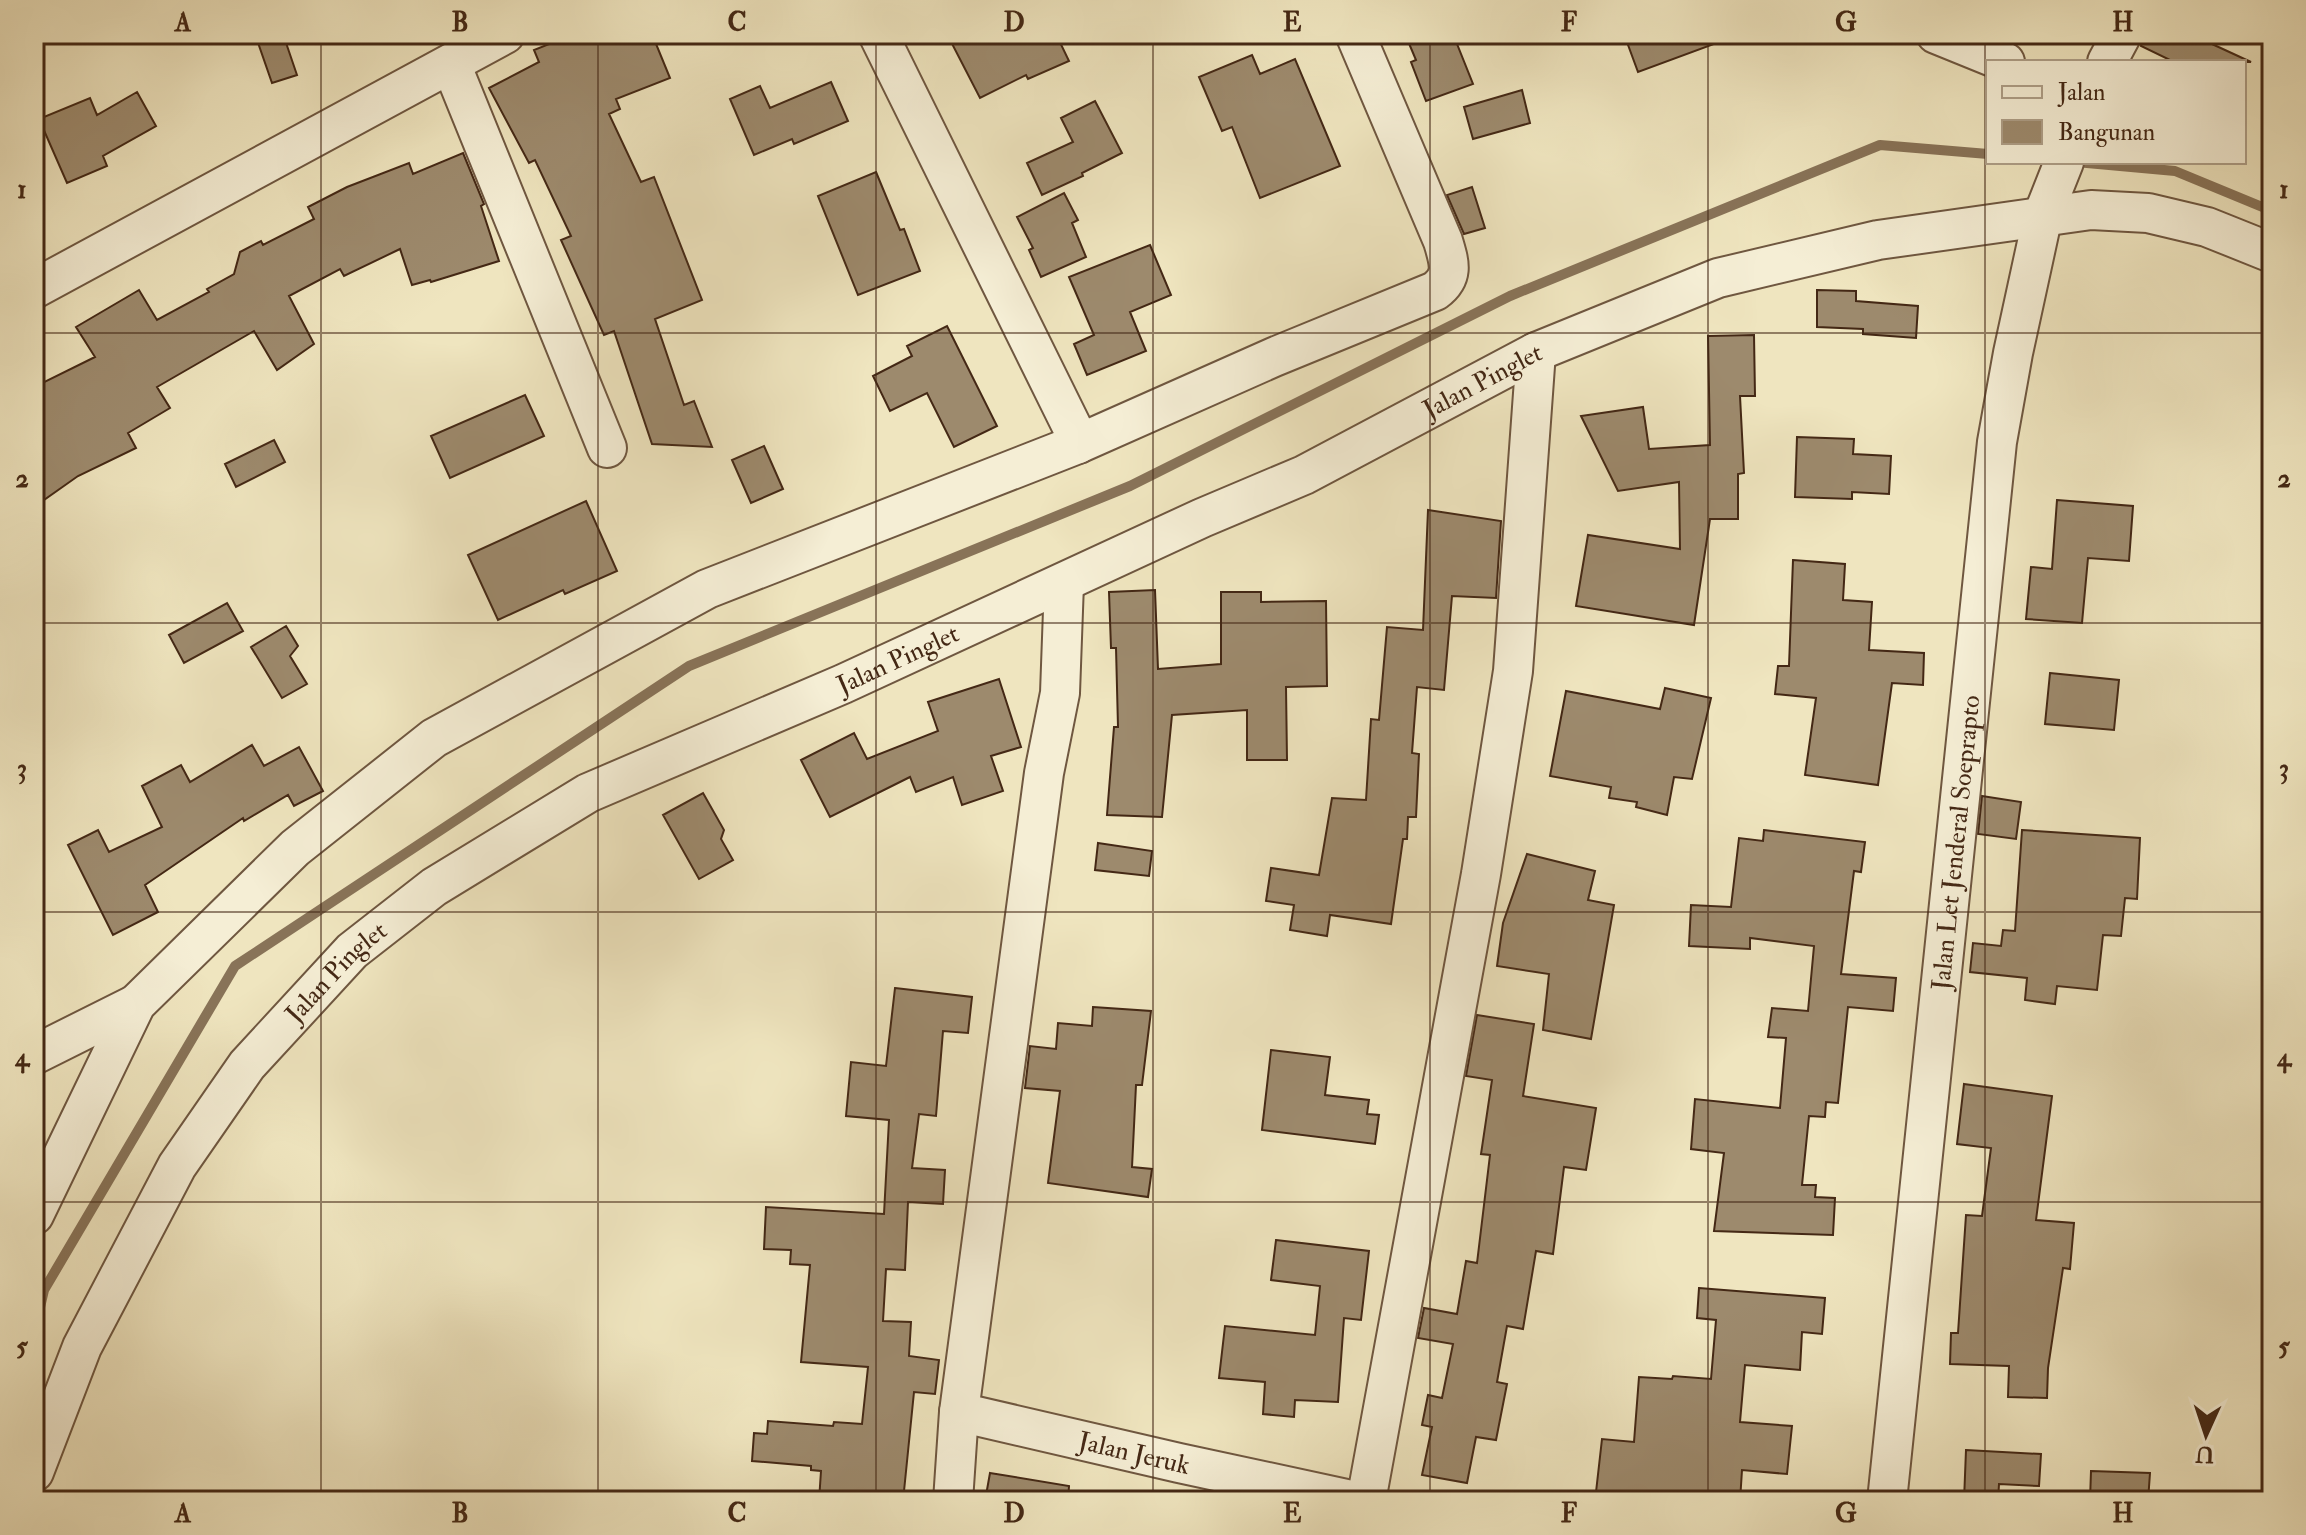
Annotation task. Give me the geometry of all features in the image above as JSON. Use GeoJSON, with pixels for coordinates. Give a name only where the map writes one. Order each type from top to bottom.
{"type":"FeatureCollection","features":[{"type":"Feature","properties":{"kind":"street"},"geometry":{"type":"LineString","coordinates":[[34,289],[505,34]]}},
{"type":"Feature","properties":{"kind":"street"},"geometry":{"type":"LineString","coordinates":[[878,34],[1078,444]]}},
{"type":"Feature","properties":{"kind":"street"},"geometry":{"type":"LineString","coordinates":[[34,1055],[136,1004],[295,848],[434,738],[707,589],[1078,444],[1274,357],[1435,291],[1446,281],[1449,262],[1443,241],[1355,34]]}},
{"type":"Feature","properties":{"kind":"street"},"geometry":{"type":"LineString","coordinates":[[1936,34],[2000,60]]}},
{"type":"Feature","properties":{"kind":"street"},"geometry":{"type":"LineString","coordinates":[[2108,60],[2122,34]]}},
{"type":"Feature","properties":{"kind":"street"},"geometry":{"type":"LineString","coordinates":[[451,64],[607,448]]}},
{"type":"Feature","properties":{"kind":"street","name":"Jalan Pinglet"},"geometry":{"type":"LineString","coordinates":[[34,1472],[82,1347],[177,1166],[247,1065],[352,951],[434,887],[588,793],[843,684],[1202,518],[1304,475],[1536,352],[1718,278],[1878,240],[2054,189],[2091,210],[2148,213],[2207,227],[2272,253]]}},
{"type":"Feature","properties":{"kind":"street","name":"Jalan Let Jenderal Soeprapto"},"geometry":{"type":"LineString","coordinates":[[1887,1501],[1997,442],[2013,353],[2054,189]]}},
{"type":"Feature","properties":{"kind":"street"},"geometry":{"type":"LineString","coordinates":[[1366,1501],[1481,874],[1513,671],[1536,352]]}},
{"type":"Feature","properties":{"kind":"street"},"geometry":{"type":"LineString","coordinates":[[953,1501],[959,1412],[1044,773],[1060,693],[1064,583]]}},
{"type":"Feature","properties":{"kind":"street"},"geometry":{"type":"LineString","coordinates":[[34,1215],[136,1004]]}},
{"type":"Feature","properties":{"kind":"street","name":"Jalan Jeruk"},"geometry":{"type":"LineString","coordinates":[[959,1412],[1356,1501]]}},
{"type":"Feature","properties":{"kind":"building"},"geometry":{"type":"Polygon","coordinates":[[[255,34],[283,34],[297,75],[272,83],[255,34]]]}},
{"type":"Feature","properties":{"kind":"building"},"geometry":{"type":"Polygon","coordinates":[[[574,34],[652,34],[670,78],[616,99],[620,109],[609,114],[641,182],[654,177],[702,300],[655,319],[684,405],[694,401],[712,447],[652,444],[614,331],[604,335],[561,240],[571,236],[535,160],[529,163],[489,88],[539,62],[534,50],[574,34]]]}},
{"type":"Feature","properties":{"kind":"building"},"geometry":{"type":"Polygon","coordinates":[[[947,34],[1056,34],[1069,61],[1028,79],[1026,75],[980,98],[947,34]]]}},
{"type":"Feature","properties":{"kind":"building"},"geometry":{"type":"Polygon","coordinates":[[[1405,34],[1453,34],[1473,84],[1426,101],[1411,62],[1416,60],[1405,34]]]}},
{"type":"Feature","properties":{"kind":"building"},"geometry":{"type":"Polygon","coordinates":[[[1624,34],[1732,34],[1733,37],[1638,72],[1624,34]]]}},
{"type":"Feature","properties":{"kind":"building"},"geometry":{"type":"Polygon","coordinates":[[[2144,34],[2200,34],[2214,41],[2212,44],[2251,62],[2170,60],[2141,46],[2144,34]]]}},
{"type":"Feature","properties":{"kind":"building"},"geometry":{"type":"Polygon","coordinates":[[[1252,55],[1260,74],[1295,59],[1340,166],[1260,198],[1232,127],[1222,131],[1199,77],[1252,55]]]}},
{"type":"Feature","properties":{"kind":"building"},"geometry":{"type":"Polygon","coordinates":[[[831,82],[848,121],[794,144],[792,139],[754,155],[730,99],[760,86],[770,108],[831,82]]]}},
{"type":"Feature","properties":{"kind":"building"},"geometry":{"type":"Polygon","coordinates":[[[1522,90],[1530,123],[1473,139],[1464,107],[1522,90]]]}},
{"type":"Feature","properties":{"kind":"building"},"geometry":{"type":"Polygon","coordinates":[[[137,92],[156,126],[103,156],[107,166],[67,183],[39,119],[90,98],[97,115],[137,92]]]}},
{"type":"Feature","properties":{"kind":"building"},"geometry":{"type":"Polygon","coordinates":[[[1095,101],[1122,153],[1042,195],[1027,163],[1073,142],[1061,118],[1095,101]]]}},
{"type":"Feature","properties":{"kind":"building"},"geometry":{"type":"Polygon","coordinates":[[[463,153],[484,204],[481,206],[499,261],[412,285],[400,249],[344,276],[340,269],[289,296],[314,344],[277,370],[254,331],[157,387],[170,408],[128,433],[136,448],[78,476],[34,507],[34,387],[95,357],[76,327],[139,290],[157,320],[209,292],[207,289],[234,274],[240,252],[261,241],[263,245],[314,219],[308,207],[347,187],[409,163],[413,174],[463,153]]]}},
{"type":"Feature","properties":{"kind":"building"},"geometry":{"type":"Polygon","coordinates":[[[876,172],[900,230],[904,229],[920,271],[858,295],[818,196],[876,172]]]}},
{"type":"Feature","properties":{"kind":"building"},"geometry":{"type":"Polygon","coordinates":[[[1472,187],[1485,228],[1464,234],[1447,195],[1472,187]]]}},
{"type":"Feature","properties":{"kind":"building"},"geometry":{"type":"Polygon","coordinates":[[[1064,193],[1078,220],[1072,223],[1086,257],[1041,277],[1029,250],[1033,248],[1017,217],[1064,193]]]}},
{"type":"Feature","properties":{"kind":"building"},"geometry":{"type":"Polygon","coordinates":[[[1150,245],[1171,295],[1130,312],[1146,351],[1087,375],[1074,344],[1094,335],[1069,277],[1150,245]]]}},
{"type":"Feature","properties":{"kind":"building"},"geometry":{"type":"Polygon","coordinates":[[[1817,290],[1856,291],[1856,301],[1918,306],[1916,338],[1863,334],[1863,329],[1817,327],[1817,290]]]}},
{"type":"Feature","properties":{"kind":"building"},"geometry":{"type":"Polygon","coordinates":[[[947,326],[997,426],[954,447],[927,393],[890,411],[873,376],[912,356],[907,346],[947,326]]]}},
{"type":"Feature","properties":{"kind":"building"},"geometry":{"type":"Polygon","coordinates":[[[1754,335],[1755,396],[1740,396],[1744,473],[1738,474],[1738,519],[1710,519],[1694,625],[1576,606],[1588,535],[1680,549],[1679,482],[1618,491],[1581,416],[1643,407],[1649,449],[1710,445],[1708,336],[1754,335]]]}},
{"type":"Feature","properties":{"kind":"building"},"geometry":{"type":"Polygon","coordinates":[[[525,395],[544,436],[450,478],[431,436],[525,395]]]}},
{"type":"Feature","properties":{"kind":"building"},"geometry":{"type":"Polygon","coordinates":[[[1797,437],[1854,439],[1853,454],[1891,456],[1889,494],[1852,492],[1852,499],[1795,497],[1797,437]]]}},
{"type":"Feature","properties":{"kind":"building"},"geometry":{"type":"Polygon","coordinates":[[[274,440],[285,462],[236,487],[225,464],[274,440]]]}},
{"type":"Feature","properties":{"kind":"building"},"geometry":{"type":"Polygon","coordinates":[[[764,446],[783,489],[751,503],[732,460],[764,446]]]}},
{"type":"Feature","properties":{"kind":"building"},"geometry":{"type":"Polygon","coordinates":[[[2057,500],[2133,506],[2129,561],[2088,558],[2082,623],[2026,619],[2031,567],[2052,569],[2057,500]]]}},
{"type":"Feature","properties":{"kind":"building"},"geometry":{"type":"Polygon","coordinates":[[[586,501],[617,571],[565,594],[563,590],[498,620],[468,555],[586,501]]]}},
{"type":"Feature","properties":{"kind":"building"},"geometry":{"type":"Polygon","coordinates":[[[1428,510],[1501,521],[1496,598],[1452,596],[1444,690],[1417,687],[1412,753],[1419,754],[1416,817],[1408,817],[1407,839],[1403,839],[1391,924],[1330,915],[1327,936],[1290,930],[1294,905],[1266,901],[1271,868],[1319,875],[1332,798],[1366,800],[1371,719],[1379,720],[1387,627],[1423,630],[1428,510]]]}},
{"type":"Feature","properties":{"kind":"building"},"geometry":{"type":"Polygon","coordinates":[[[1793,560],[1845,564],[1843,600],[1872,602],[1869,650],[1924,653],[1923,685],[1892,683],[1878,785],[1805,775],[1816,698],[1775,694],[1778,666],[1789,666],[1793,560]]]}},
{"type":"Feature","properties":{"kind":"building"},"geometry":{"type":"Polygon","coordinates":[[[1155,590],[1158,669],[1221,664],[1221,592],[1261,592],[1261,602],[1326,601],[1327,686],[1286,687],[1287,760],[1247,760],[1247,710],[1172,715],[1162,817],[1107,815],[1114,727],[1118,727],[1116,648],[1111,648],[1109,592],[1155,590]]]}},
{"type":"Feature","properties":{"kind":"building"},"geometry":{"type":"Polygon","coordinates":[[[227,603],[243,631],[184,663],[169,635],[227,603]]]}},
{"type":"Feature","properties":{"kind":"building"},"geometry":{"type":"Polygon","coordinates":[[[286,626],[298,646],[290,656],[307,684],[282,698],[251,647],[286,626]]]}},
{"type":"Feature","properties":{"kind":"building"},"geometry":{"type":"Polygon","coordinates":[[[2050,673],[2119,680],[2114,730],[2045,724],[2050,673]]]}},
{"type":"Feature","properties":{"kind":"building"},"geometry":{"type":"Polygon","coordinates":[[[999,679],[1021,747],[991,756],[1003,791],[962,805],[953,777],[916,792],[910,777],[830,817],[801,760],[854,733],[867,759],[938,731],[928,702],[999,679]]]}},
{"type":"Feature","properties":{"kind":"building"},"geometry":{"type":"Polygon","coordinates":[[[1665,688],[1711,698],[1692,779],[1674,777],[1667,815],[1636,807],[1637,802],[1609,798],[1611,787],[1550,776],[1566,691],[1660,709],[1665,688]]]}},
{"type":"Feature","properties":{"kind":"building"},"geometry":{"type":"Polygon","coordinates":[[[252,745],[264,766],[299,747],[323,791],[294,806],[288,795],[244,821],[243,818],[145,885],[158,912],[113,935],[68,845],[98,830],[109,852],[162,827],[142,786],[181,765],[190,782],[252,745]]]}},
{"type":"Feature","properties":{"kind":"building"},"geometry":{"type":"Polygon","coordinates":[[[703,793],[724,830],[721,839],[733,860],[699,879],[663,815],[703,793]]]}},
{"type":"Feature","properties":{"kind":"building"},"geometry":{"type":"Polygon","coordinates":[[[1982,796],[2021,802],[2016,839],[1978,834],[1982,796]]]}},
{"type":"Feature","properties":{"kind":"building"},"geometry":{"type":"Polygon","coordinates":[[[1764,830],[1865,842],[1861,872],[1854,871],[1841,974],[1896,978],[1893,1011],[1848,1007],[1838,1103],[1826,1102],[1825,1117],[1809,1116],[1802,1185],[1816,1185],[1815,1197],[1835,1198],[1833,1235],[1714,1231],[1724,1153],[1691,1149],[1695,1099],[1780,1108],[1786,1038],[1768,1037],[1772,1008],[1808,1011],[1814,946],[1750,938],[1750,949],[1689,946],[1691,905],[1731,907],[1739,838],[1763,841],[1764,830]]]}},
{"type":"Feature","properties":{"kind":"building"},"geometry":{"type":"Polygon","coordinates":[[[2022,830],[2140,838],[2137,899],[2125,898],[2121,936],[2103,935],[2097,990],[2057,986],[2055,1004],[2025,1000],[2027,978],[1970,972],[1973,943],[2001,946],[2003,930],[2015,931],[2022,830]]]}},
{"type":"Feature","properties":{"kind":"building"},"geometry":{"type":"Polygon","coordinates":[[[1098,843],[1152,851],[1149,876],[1095,870],[1098,843]]]}},
{"type":"Feature","properties":{"kind":"building"},"geometry":{"type":"Polygon","coordinates":[[[1527,854],[1595,871],[1588,900],[1614,905],[1591,1039],[1543,1030],[1549,974],[1497,966],[1503,923],[1527,854]]]}},
{"type":"Feature","properties":{"kind":"building"},"geometry":{"type":"Polygon","coordinates":[[[895,988],[972,997],[968,1033],[943,1031],[936,1116],[919,1114],[912,1168],[945,1170],[943,1204],[908,1202],[905,1270],[886,1269],[883,1321],[911,1322],[909,1356],[939,1360],[935,1394],[914,1392],[903,1501],[819,1501],[821,1471],[811,1470],[811,1466],[752,1461],[754,1433],[767,1434],[768,1421],[833,1426],[834,1422],[862,1424],[868,1367],[801,1362],[810,1265],[790,1264],[791,1250],[764,1249],[766,1207],[884,1214],[889,1120],[846,1116],[851,1062],[886,1066],[895,988]]]}},
{"type":"Feature","properties":{"kind":"building"},"geometry":{"type":"Polygon","coordinates":[[[1093,1007],[1151,1011],[1142,1085],[1136,1085],[1132,1167],[1152,1169],[1148,1197],[1048,1183],[1060,1091],[1025,1088],[1030,1046],[1056,1049],[1058,1023],[1092,1026],[1093,1007]]]}},
{"type":"Feature","properties":{"kind":"building"},"geometry":{"type":"Polygon","coordinates":[[[1477,1015],[1534,1024],[1523,1096],[1596,1108],[1586,1170],[1564,1167],[1553,1254],[1536,1251],[1523,1329],[1507,1326],[1497,1382],[1507,1384],[1496,1440],[1476,1437],[1467,1483],[1422,1475],[1432,1427],[1422,1425],[1428,1395],[1442,1398],[1453,1344],[1418,1338],[1424,1308],[1457,1314],[1466,1261],[1477,1263],[1490,1155],[1481,1154],[1492,1080],[1466,1076],[1477,1015]]]}},
{"type":"Feature","properties":{"kind":"building"},"geometry":{"type":"Polygon","coordinates":[[[1271,1050],[1330,1057],[1325,1095],[1369,1100],[1367,1114],[1379,1115],[1375,1144],[1262,1130],[1271,1050]]]}},
{"type":"Feature","properties":{"kind":"building"},"geometry":{"type":"Polygon","coordinates":[[[1964,1084],[2052,1096],[2036,1220],[2074,1223],[2070,1269],[2063,1268],[2048,1368],[2047,1398],[2008,1397],[2009,1366],[1950,1364],[1951,1333],[1958,1333],[1966,1215],[1982,1216],[1991,1148],[1957,1144],[1964,1084]]]}},
{"type":"Feature","properties":{"kind":"building"},"geometry":{"type":"Polygon","coordinates":[[[1276,1240],[1369,1251],[1361,1320],[1344,1318],[1338,1402],[1295,1400],[1294,1417],[1263,1414],[1265,1382],[1219,1378],[1225,1326],[1315,1335],[1320,1286],[1271,1280],[1276,1240]]]}},
{"type":"Feature","properties":{"kind":"building"},"geometry":{"type":"Polygon","coordinates":[[[1699,1288],[1825,1298],[1822,1334],[1802,1332],[1800,1370],[1745,1365],[1740,1422],[1792,1426],[1787,1474],[1742,1470],[1740,1501],[1595,1501],[1602,1439],[1634,1442],[1639,1377],[1711,1379],[1716,1320],[1697,1318],[1699,1288]]]}},
{"type":"Feature","properties":{"kind":"building"},"geometry":{"type":"Polygon","coordinates":[[[1966,1450],[2041,1454],[2039,1486],[1999,1484],[1998,1501],[1964,1501],[1966,1450]]]}},
{"type":"Feature","properties":{"kind":"building"},"geometry":{"type":"Polygon","coordinates":[[[2091,1471],[2150,1473],[2148,1501],[2090,1501],[2091,1471]]]}},
{"type":"Feature","properties":{"kind":"building"},"geometry":{"type":"Polygon","coordinates":[[[990,1473],[1069,1486],[1068,1501],[985,1501],[990,1473]]]}},
{"type":"Feature","properties":{"kind":"waterway"},"geometry":{"type":"LineString","coordinates":[[34,1333],[44,1290],[235,966],[689,666],[1130,486],[1510,296],[1880,145],[1986,154]]}},
{"type":"Feature","properties":{"kind":"waterway"},"geometry":{"type":"LineString","coordinates":[[2098,164],[2175,171],[2272,211]]}}]}
